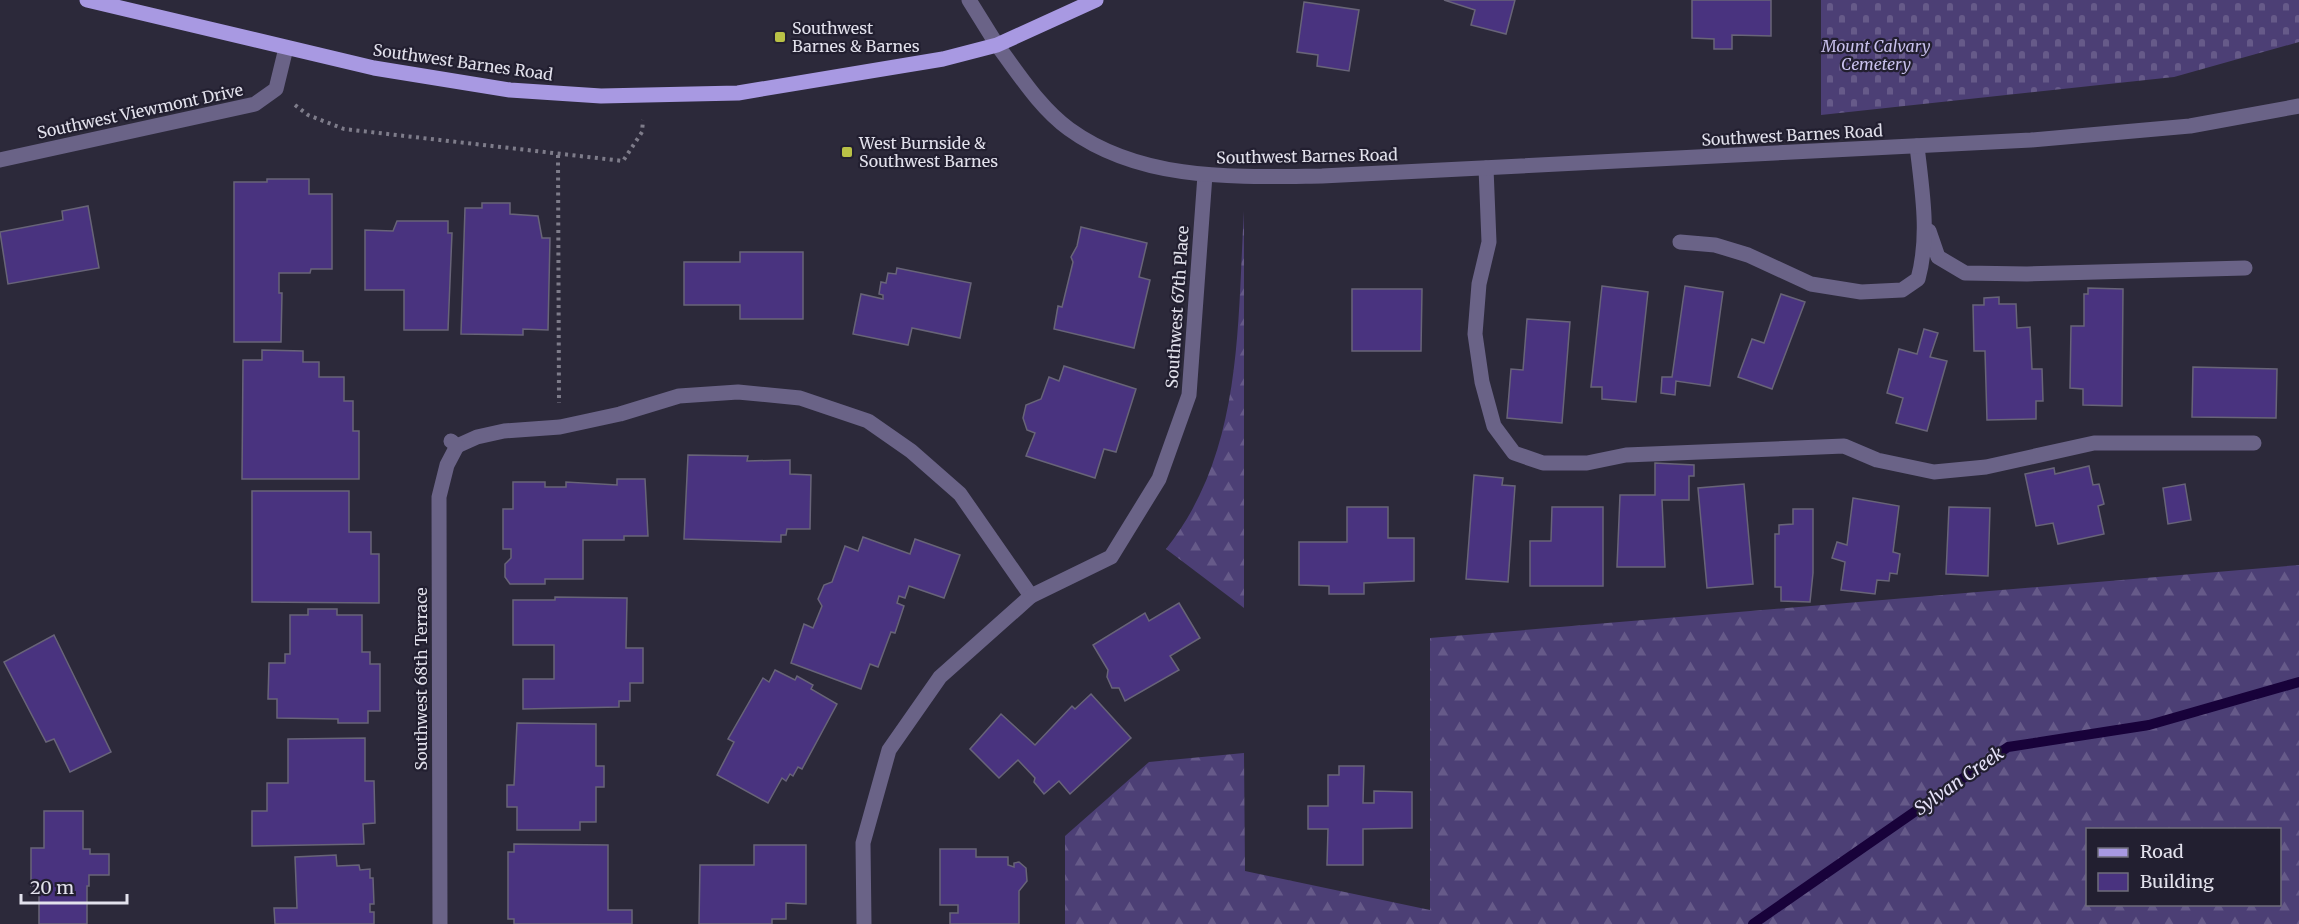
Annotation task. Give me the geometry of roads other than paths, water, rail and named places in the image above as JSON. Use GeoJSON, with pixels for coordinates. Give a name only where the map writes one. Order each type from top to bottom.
{"type":"FeatureCollection","features":[{"type":"Feature","properties":{"kind":"main road","name":"Southwest Barnes Road"},"geometry":{"type":"LineString","coordinates":[[87,0],[374,68],[510,90],[601,96],[738,93],[943,59],[997,45]]}},
{"type":"Feature","properties":{"kind":"main road"},"geometry":{"type":"LineString","coordinates":[[997,45],[1096,0]]}},
{"type":"Feature","properties":{"kind":"street"},"geometry":{"type":"LineString","coordinates":[[969,0],[997,45]]}},
{"type":"Feature","properties":{"kind":"street","name":"Southwest Barnes Road"},"geometry":{"type":"LineString","coordinates":[[997,45],[1040,102],[1069,129],[1121,156],[1153,166],[1205,175],[1322,176],[2134,133],[2241,118],[2299,106]]}},
{"type":"Feature","properties":{"kind":"street","name":"Southwest Viewmont Drive"},"geometry":{"type":"LineString","coordinates":[[0,160],[239,108],[267,98],[276,89],[286,48]]}},
{"type":"Feature","properties":{"kind":"street"},"geometry":{"type":"LineString","coordinates":[[1680,242],[1715,245],[1748,255],[1811,284],[1861,292],[1902,290],[1918,279],[1925,254],[1925,219],[1917,146]]}},
{"type":"Feature","properties":{"kind":"street"},"geometry":{"type":"LineString","coordinates":[[1486,168],[1490,242],[1479,284],[1475,334],[1482,382],[1494,426],[1514,453],[1543,463],[1587,463],[1626,455],[1844,446],[1877,460],[1934,472],[1986,467],[2094,443],[2254,443]]}},
{"type":"Feature","properties":{"kind":"street","name":"Southwest 67th Place"},"geometry":{"type":"LineString","coordinates":[[864,924],[863,843],[889,750],[940,677],[1031,596],[1111,556],[1159,479],[1189,395],[1205,175]]}},
{"type":"Feature","properties":{"kind":"street"},"geometry":{"type":"LineString","coordinates":[[1925,219],[1938,257],[1965,273],[2027,274],[2245,268]]}},
{"type":"Feature","properties":{"kind":"street","name":"Southwest 68th Terrace"},"geometry":{"type":"LineString","coordinates":[[440,924],[439,497],[454,443],[504,431],[560,427],[620,414],[679,396],[738,392],[800,398],[868,421],[911,451],[960,494],[1031,596]]}},
{"type":"Feature","properties":{"kind":"waterway","name":"Sylvan Creek"},"geometry":{"type":"LineString","coordinates":[[1753,924],[2008,747],[2149,725],[2299,682]]}},
{"type":"Feature","properties":{"kind":"place","name":"Southwest Barnes & Barnes"},"geometry":{"type":"Point","coordinates":[780,37]}},
{"type":"Feature","properties":{"kind":"place","name":"West Burnside & Southwest Barnes"},"geometry":{"type":"Point","coordinates":[847,152]}},
{"type":"Feature","properties":{"kind":"park label","name":"Mount Calvary Cemetery"},"geometry":{"type":"Point","coordinates":[1876,55]}}]}
